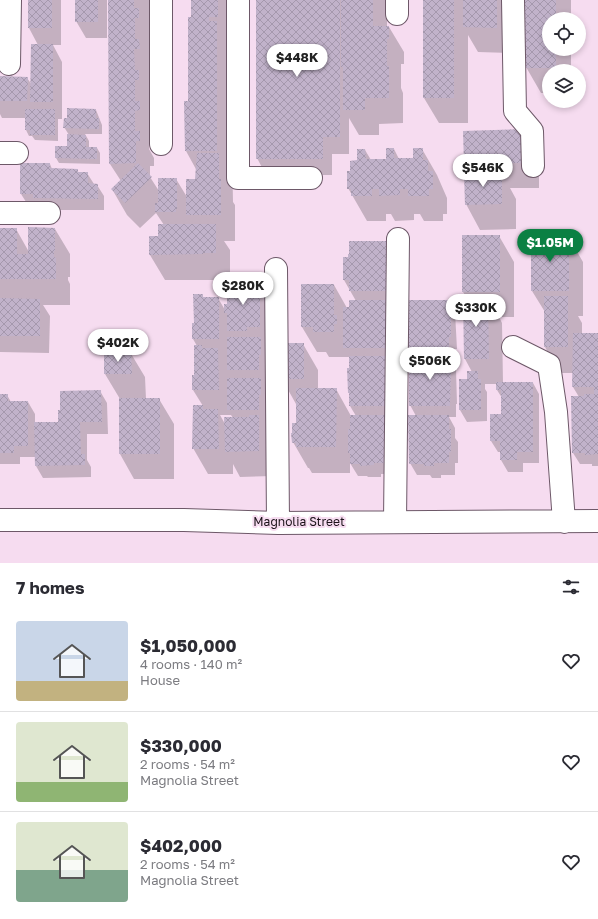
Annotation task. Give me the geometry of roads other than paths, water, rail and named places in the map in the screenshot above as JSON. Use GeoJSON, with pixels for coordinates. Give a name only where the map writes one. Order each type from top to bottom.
{"type":"FeatureCollection","features":[{"type":"Feature","properties":{"kind":"street"},"geometry":{"type":"LineString","coordinates":[[9,64],[10,0]]}},
{"type":"Feature","properties":{"kind":"street"},"geometry":{"type":"LineString","coordinates":[[161,0],[161,144]]}},
{"type":"Feature","properties":{"kind":"street"},"geometry":{"type":"LineString","coordinates":[[238,0],[238,178],[311,178]]}},
{"type":"Feature","properties":{"kind":"street"},"geometry":{"type":"LineString","coordinates":[[513,0],[515,110],[532,131],[533,166]]}},
{"type":"Feature","properties":{"kind":"street"},"geometry":{"type":"LineString","coordinates":[[0,213],[49,213]]}},
{"type":"Feature","properties":{"kind":"street"},"geometry":{"type":"LineString","coordinates":[[395,522],[398,239]]}},
{"type":"Feature","properties":{"kind":"street"},"geometry":{"type":"LineString","coordinates":[[276,269],[278,523]]}},
{"type":"Feature","properties":{"kind":"street"},"geometry":{"type":"LineString","coordinates":[[513,347],[549,365],[556,412],[564,522]]}},
{"type":"Feature","properties":{"kind":"street","name":"Magnolia Street"},"geometry":{"type":"LineString","coordinates":[[0,520],[184,520],[278,523],[598,521]]}}]}
